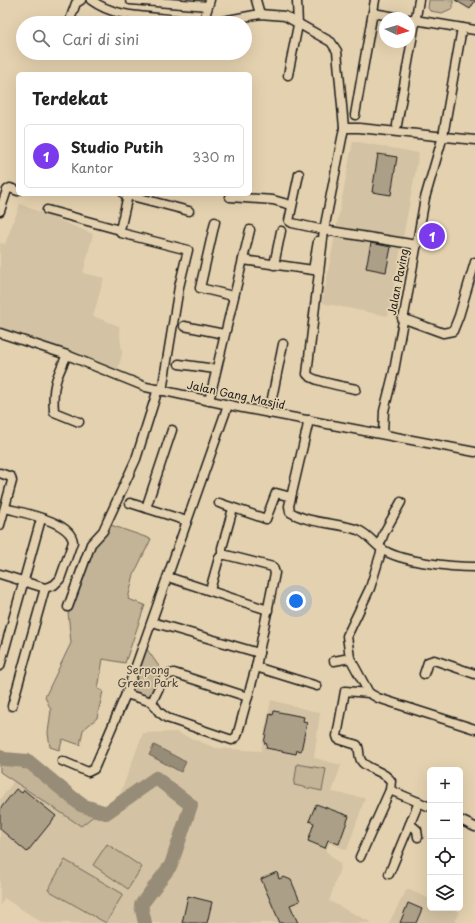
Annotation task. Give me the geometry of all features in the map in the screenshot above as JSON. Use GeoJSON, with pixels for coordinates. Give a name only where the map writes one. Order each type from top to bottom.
{"type":"FeatureCollection","features":[{"type":"Feature","properties":{"kind":"street"},"geometry":{"type":"LineString","coordinates":[[71,16],[76,3],[81,0]]}},
{"type":"Feature","properties":{"kind":"street"},"geometry":{"type":"LineString","coordinates":[[91,0],[108,10],[125,15],[141,16]]}},
{"type":"Feature","properties":{"kind":"street"},"geometry":{"type":"LineString","coordinates":[[130,0],[209,3],[206,16]]}},
{"type":"Feature","properties":{"kind":"street"},"geometry":{"type":"LineString","coordinates":[[256,0],[260,14]]}},
{"type":"Feature","properties":{"kind":"street"},"geometry":{"type":"LineString","coordinates":[[355,115],[375,0]]}},
{"type":"Feature","properties":{"kind":"street"},"geometry":{"type":"LineString","coordinates":[[415,12],[419,0]]}},
{"type":"Feature","properties":{"kind":"street"},"geometry":{"type":"LineString","coordinates":[[288,75],[298,25],[297,1]]}},
{"type":"Feature","properties":{"kind":"street"},"geometry":{"type":"LineString","coordinates":[[373,13],[379,14]]}},
{"type":"Feature","properties":{"kind":"street"},"geometry":{"type":"LineString","coordinates":[[240,16],[260,14],[285,16],[298,25],[331,42],[335,47],[344,128],[324,230],[306,374],[315,379],[356,390]]}},
{"type":"Feature","properties":{"kind":"street"},"geometry":{"type":"LineString","coordinates":[[415,20],[475,30]]}},
{"type":"Feature","properties":{"kind":"street","name":"Jalan Paving"},"geometry":{"type":"LineString","coordinates":[[383,434],[384,411],[394,371],[402,318],[425,198],[443,136],[462,28]]}},
{"type":"Feature","properties":{"kind":"street"},"geometry":{"type":"LineString","coordinates":[[397,124],[408,48]]}},
{"type":"Feature","properties":{"kind":"street"},"geometry":{"type":"LineString","coordinates":[[344,128],[475,140]]}},
{"type":"Feature","properties":{"kind":"street"},"geometry":{"type":"LineString","coordinates":[[299,174],[288,217],[290,223],[417,245]]}},
{"type":"Feature","properties":{"kind":"street"},"geometry":{"type":"LineString","coordinates":[[0,211],[7,190],[10,188],[16,190]]}},
{"type":"Feature","properties":{"kind":"street"},"geometry":{"type":"LineString","coordinates":[[120,230],[126,196]]}},
{"type":"Feature","properties":{"kind":"street"},"geometry":{"type":"LineString","coordinates":[[130,196],[189,211]]}},
{"type":"Feature","properties":{"kind":"street"},"geometry":{"type":"LineString","coordinates":[[230,197],[273,200],[292,205]]}},
{"type":"Feature","properties":{"kind":"street"},"geometry":{"type":"LineString","coordinates":[[47,210],[120,230],[121,233],[188,250],[179,287],[160,390],[136,459],[103,531],[91,544],[68,606]]}},
{"type":"Feature","properties":{"kind":"street"},"geometry":{"type":"LineString","coordinates":[[215,222],[200,288],[233,296]]}},
{"type":"Feature","properties":{"kind":"street"},"geometry":{"type":"LineString","coordinates":[[209,401],[215,369],[250,230]]}},
{"type":"Feature","properties":{"kind":"street"},"geometry":{"type":"LineString","coordinates":[[274,265],[281,231]]}},
{"type":"Feature","properties":{"kind":"street"},"geometry":{"type":"LineString","coordinates":[[243,260],[313,270],[319,236]]}},
{"type":"Feature","properties":{"kind":"street"},"geometry":{"type":"LineString","coordinates":[[402,318],[443,332],[453,331],[475,262]]}},
{"type":"Feature","properties":{"kind":"street"},"geometry":{"type":"LineString","coordinates":[[184,326],[224,334]]}},
{"type":"Feature","properties":{"kind":"street","name":"Jalan Gang Masjid"},"geometry":{"type":"LineString","coordinates":[[0,333],[67,356],[126,380],[160,390],[228,405],[475,452]]}},
{"type":"Feature","properties":{"kind":"street"},"geometry":{"type":"LineString","coordinates":[[269,413],[283,344]]}},
{"type":"Feature","properties":{"kind":"street"},"geometry":{"type":"LineString","coordinates":[[67,356],[54,383],[52,396],[54,412],[79,422]]}},
{"type":"Feature","properties":{"kind":"street"},"geometry":{"type":"LineString","coordinates":[[179,364],[215,369]]}},
{"type":"Feature","properties":{"kind":"street"},"geometry":{"type":"LineString","coordinates":[[62,761],[88,772],[94,769],[126,694],[228,405]]}},
{"type":"Feature","properties":{"kind":"street"},"geometry":{"type":"LineString","coordinates":[[308,420],[288,510],[293,514],[360,530],[373,539],[380,547],[400,556],[444,565],[475,567]]}},
{"type":"Feature","properties":{"kind":"street"},"geometry":{"type":"LineString","coordinates":[[146,508],[172,430]]}},
{"type":"Feature","properties":{"kind":"street"},"geometry":{"type":"LineString","coordinates":[[0,473],[11,477],[12,481],[0,526]]}},
{"type":"Feature","properties":{"kind":"street"},"geometry":{"type":"LineString","coordinates":[[219,503],[266,520],[276,493],[292,497]]}},
{"type":"Feature","properties":{"kind":"street"},"geometry":{"type":"LineString","coordinates":[[369,693],[350,658],[347,636],[370,588],[384,533],[401,502]]}},
{"type":"Feature","properties":{"kind":"street"},"geometry":{"type":"LineString","coordinates":[[130,503],[187,521]]}},
{"type":"Feature","properties":{"kind":"street"},"geometry":{"type":"LineString","coordinates":[[0,574],[45,588],[54,585],[60,580],[73,542],[72,537],[66,529],[57,524],[5,508]]}},
{"type":"Feature","properties":{"kind":"street"},"geometry":{"type":"LineString","coordinates":[[210,590],[219,558],[222,555],[222,548],[232,512]]}},
{"type":"Feature","properties":{"kind":"street"},"geometry":{"type":"LineString","coordinates":[[0,666],[41,519]]}},
{"type":"Feature","properties":{"kind":"street"},"geometry":{"type":"LineString","coordinates":[[126,694],[152,702],[159,712],[167,718],[232,740],[238,736],[256,667],[276,573],[273,567],[222,555]]}},
{"type":"Feature","properties":{"kind":"street"},"geometry":{"type":"LineString","coordinates":[[168,577],[268,610]]}},
{"type":"Feature","properties":{"kind":"street"},"geometry":{"type":"LineString","coordinates":[[12,706],[45,588]]}},
{"type":"Feature","properties":{"kind":"street"},"geometry":{"type":"LineString","coordinates":[[152,622],[258,653]]}},
{"type":"Feature","properties":{"kind":"street"},"geometry":{"type":"LineString","coordinates":[[334,661],[350,658]]}},
{"type":"Feature","properties":{"kind":"street"},"geometry":{"type":"LineString","coordinates":[[424,674],[428,662],[434,660],[475,674]]}},
{"type":"Feature","properties":{"kind":"street"},"geometry":{"type":"LineString","coordinates":[[256,667],[317,686]]}},
{"type":"Feature","properties":{"kind":"street"},"geometry":{"type":"LineString","coordinates":[[152,702],[165,675],[169,673],[174,673],[248,697]]}},
{"type":"Feature","properties":{"kind":"street"},"geometry":{"type":"LineString","coordinates":[[360,857],[390,790],[391,781],[388,776],[361,761],[357,745],[337,738],[345,691],[369,693],[386,701],[475,729]]}},
{"type":"Feature","properties":{"kind":"street"},"geometry":{"type":"LineString","coordinates":[[390,790],[427,806]]}},
{"type":"Feature","properties":{"kind":"street"},"geometry":{"type":"LineString","coordinates":[[389,874],[419,802]]}},
{"type":"Feature","properties":{"kind":"street"},"geometry":{"type":"LineString","coordinates":[[463,821],[475,827]]}},
{"type":"Feature","properties":{"kind":"street"},"geometry":{"type":"LineString","coordinates":[[410,824],[417,830],[418,837]]}},
{"type":"Feature","properties":{"kind":"shaded area"},"geometry":{"type":"Polygon","coordinates":[[[353,141],[419,153],[388,316],[322,303],[353,141]]]}},
{"type":"Feature","properties":{"kind":"shaded area"},"geometry":{"type":"Polygon","coordinates":[[[20,204],[93,234],[83,273],[104,278],[93,316],[119,326],[122,354],[117,374],[0,335],[0,243],[5,244],[20,204]]]}},
{"type":"Feature","properties":{"kind":"shaded area"},"geometry":{"type":"Polygon","coordinates":[[[271,700],[320,713],[314,758],[341,765],[332,792],[365,798],[347,850],[329,843],[326,851],[341,865],[329,901],[372,923],[43,923],[4,898],[0,906],[0,800],[14,781],[81,826],[119,797],[143,733],[175,732],[216,748],[261,751],[271,700]]]}},
{"type":"Feature","properties":{"kind":"shaded area"},"geometry":{"type":"Polygon","coordinates":[[[154,745],[186,762],[181,772],[149,755],[154,745]]]}},
{"type":"Feature","properties":{"kind":"shaded area"},"geometry":{"type":"Polygon","coordinates":[[[407,889],[427,898],[427,911],[460,912],[454,923],[389,923],[407,889]]]}},
{"type":"Feature","properties":{"kind":"green space"},"geometry":{"type":"Polygon","coordinates":[[[429,0],[453,0],[453,8],[442,13],[430,11],[428,8],[429,0]]]}},
{"type":"Feature","properties":{"kind":"green space"},"geometry":{"type":"Polygon","coordinates":[[[108,524],[151,539],[134,574],[128,599],[145,605],[125,663],[103,659],[98,689],[103,691],[97,718],[83,730],[80,745],[63,739],[59,750],[50,747],[48,733],[51,710],[45,697],[71,643],[68,612],[92,542],[97,536],[98,530],[108,524]]]}},
{"type":"Feature","properties":{"kind":"green space","name":"Serpong Green Park"},"geometry":{"type":"Polygon","coordinates":[[[144,645],[165,675],[152,702],[126,694],[144,645]]]}},
{"type":"Feature","properties":{"kind":"green space"},"geometry":{"type":"Polygon","coordinates":[[[0,749],[24,769],[35,760],[100,811],[81,826],[0,772],[0,749]]]}},
{"type":"Feature","properties":{"kind":"green space"},"geometry":{"type":"Polygon","coordinates":[[[297,764],[326,769],[322,791],[294,785],[297,764]]]}},
{"type":"Feature","properties":{"kind":"green space"},"geometry":{"type":"Polygon","coordinates":[[[107,844],[142,867],[128,889],[93,865],[107,844]]]}},
{"type":"Feature","properties":{"kind":"green space"},"geometry":{"type":"Polygon","coordinates":[[[65,860],[123,894],[106,923],[48,890],[65,860]]]}},
{"type":"Feature","properties":{"kind":"building"},"geometry":{"type":"Polygon","coordinates":[[[455,0],[475,0],[475,1],[470,9],[455,0]]]}},
{"type":"Feature","properties":{"kind":"building"},"geometry":{"type":"Polygon","coordinates":[[[378,154],[397,157],[391,195],[372,192],[378,154]]]}},
{"type":"Feature","properties":{"kind":"building"},"geometry":{"type":"Polygon","coordinates":[[[371,243],[391,247],[386,272],[366,268],[371,243]]]}},
{"type":"Feature","properties":{"kind":"building"},"geometry":{"type":"Polygon","coordinates":[[[274,711],[304,717],[303,721],[307,722],[301,751],[297,750],[296,754],[266,748],[267,744],[264,743],[270,714],[273,715],[274,711]]]}},
{"type":"Feature","properties":{"kind":"building"},"geometry":{"type":"Polygon","coordinates":[[[16,789],[22,793],[24,790],[56,816],[27,852],[0,829],[0,809],[16,789]]]}},
{"type":"Feature","properties":{"kind":"building"},"geometry":{"type":"Polygon","coordinates":[[[316,804],[349,816],[339,844],[328,840],[325,848],[308,841],[314,823],[309,821],[316,804]]]}},
{"type":"Feature","properties":{"kind":"building"},"geometry":{"type":"Polygon","coordinates":[[[277,872],[279,879],[284,877],[291,880],[300,901],[290,905],[298,923],[280,923],[261,879],[277,872]]]}},
{"type":"Feature","properties":{"kind":"building"},"geometry":{"type":"Polygon","coordinates":[[[188,896],[212,902],[207,923],[182,923],[188,896]]]}},
{"type":"Feature","properties":{"kind":"building"},"geometry":{"type":"Polygon","coordinates":[[[408,903],[422,909],[416,923],[400,923],[408,903]]]}},
{"type":"Feature","properties":{"kind":"waterway"},"geometry":{"type":"LineString","coordinates":[[0,757],[4,759],[28,761],[81,805],[106,813],[156,778],[191,805],[171,865],[141,905],[145,923]]}},
{"type":"Feature","properties":{"kind":"place","name":"Studio Putih"},"geometry":{"type":"Point","coordinates":[432,236]}}]}
